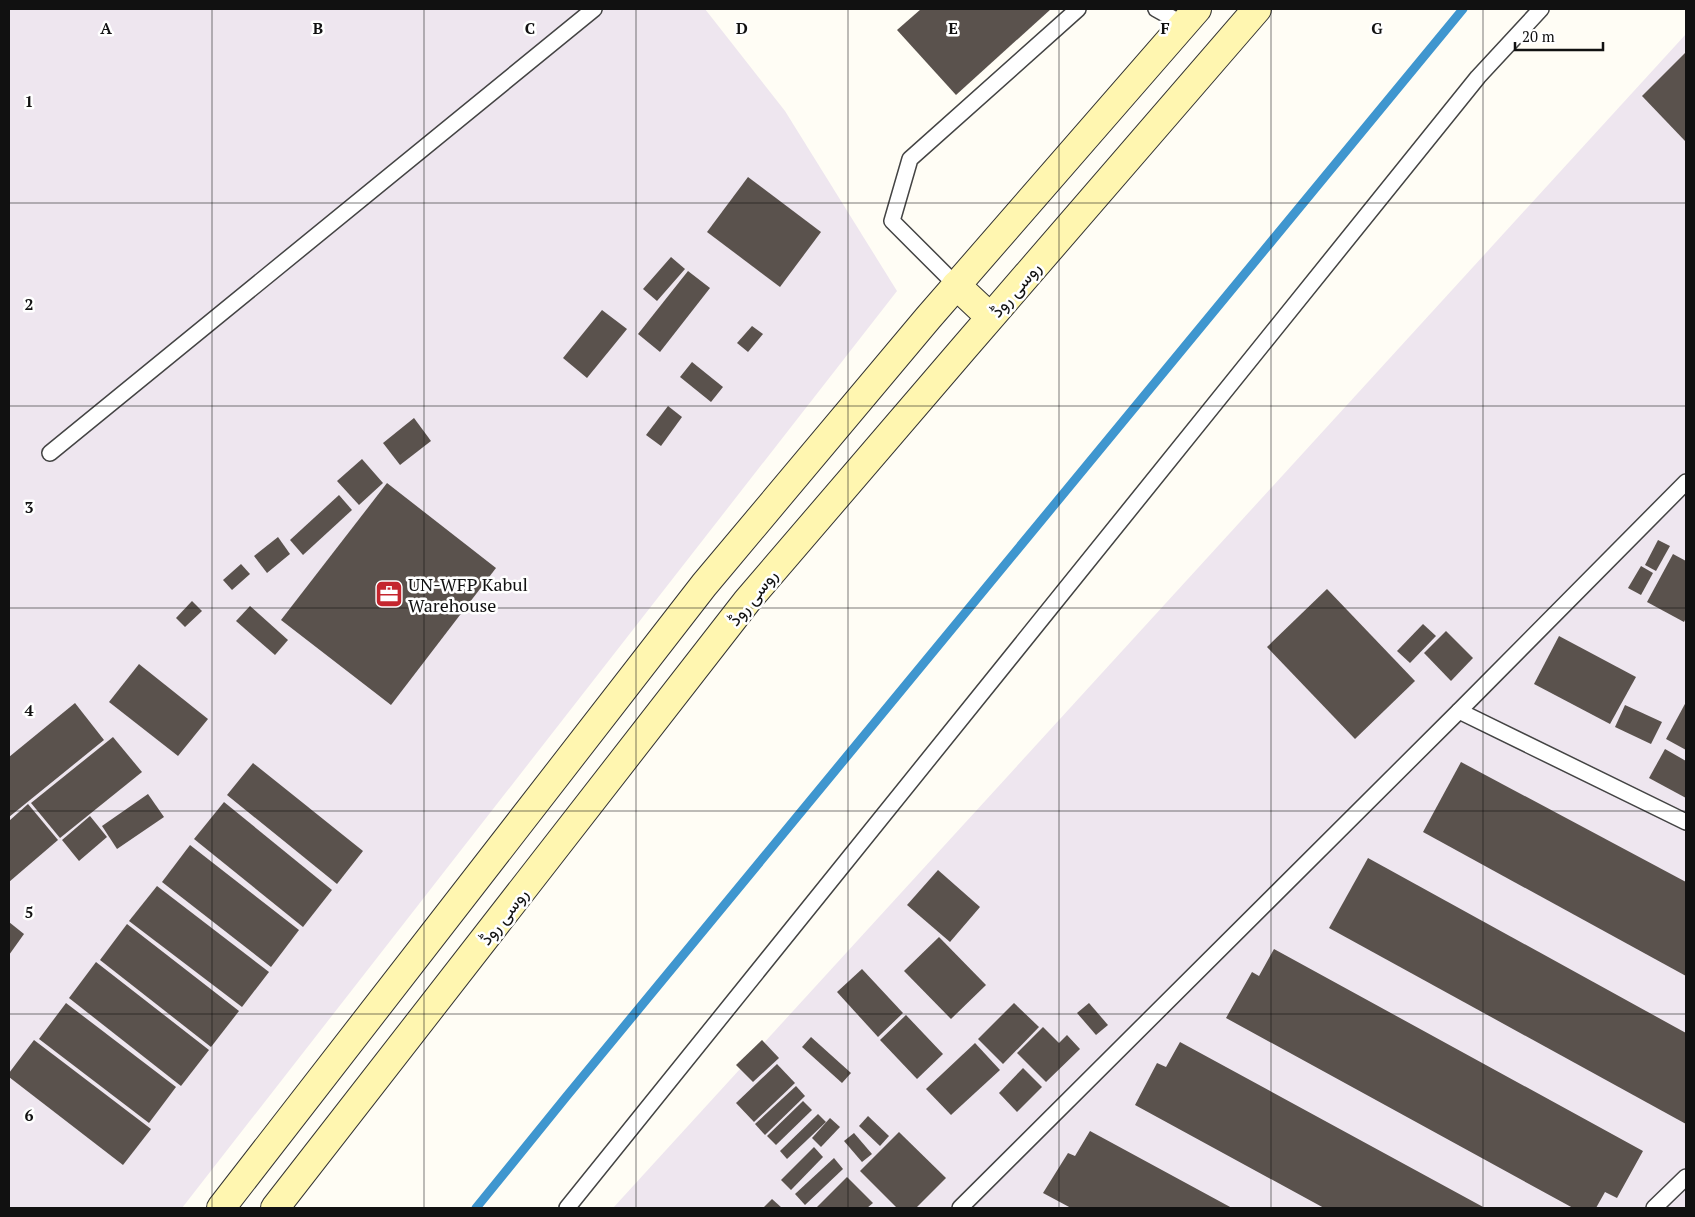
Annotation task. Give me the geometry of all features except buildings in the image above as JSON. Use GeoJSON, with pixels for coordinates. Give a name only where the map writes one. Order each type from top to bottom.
{"type":"FeatureCollection","features":[{"type":"Feature","properties":{"kind":"main road","name":"روسی روڈ"},"geometry":{"type":"LineString","coordinates":[[275,1208],[747,601],[990,317],[1258,9]]}},
{"type":"Feature","properties":{"kind":"main road"},"geometry":{"type":"LineString","coordinates":[[221,1208],[704,584],[956,285],[1190,16]]}},
{"type":"Feature","properties":{"kind":"main road"},"geometry":{"type":"LineString","coordinates":[[956,285],[990,317]]}},
{"type":"Feature","properties":{"kind":"lane"},"geometry":{"type":"LineString","coordinates":[[50,453],[594,9]]}},
{"type":"Feature","properties":{"kind":"lane"},"geometry":{"type":"LineString","coordinates":[[956,285],[892,221],[910,159],[1078,9]]}},
{"type":"Feature","properties":{"kind":"lane"},"geometry":{"type":"LineString","coordinates":[[1156,9],[1190,16]]}},
{"type":"Feature","properties":{"kind":"lane"},"geometry":{"type":"LineString","coordinates":[[567,1208],[1478,77],[1540,9]]}},
{"type":"Feature","properties":{"kind":"lane"},"geometry":{"type":"LineString","coordinates":[[960,1208],[1686,482]]}},
{"type":"Feature","properties":{"kind":"lane"},"geometry":{"type":"LineString","coordinates":[[1459,711],[1686,822]]}},
{"type":"Feature","properties":{"kind":"lane"},"geometry":{"type":"LineString","coordinates":[[1654,1208],[1686,1177]]}},
{"type":"Feature","properties":{"kind":"shaded area"},"geometry":{"type":"Polygon","coordinates":[[[9,9],[705,9],[785,111],[897,291],[182,1208],[9,1208],[9,9]]]}},
{"type":"Feature","properties":{"kind":"shaded area"},"geometry":{"type":"Polygon","coordinates":[[[1686,34],[1686,1208],[613,1208],[1686,34]]]}},
{"type":"Feature","properties":{"kind":"waterway"},"geometry":{"type":"LineString","coordinates":[[476,1208],[1463,9]]}},
{"type":"Feature","properties":{"kind":"place","name":"UN-WFP Kabul Warehouse"},"geometry":{"type":"Point","coordinates":[389,594]}}]}
